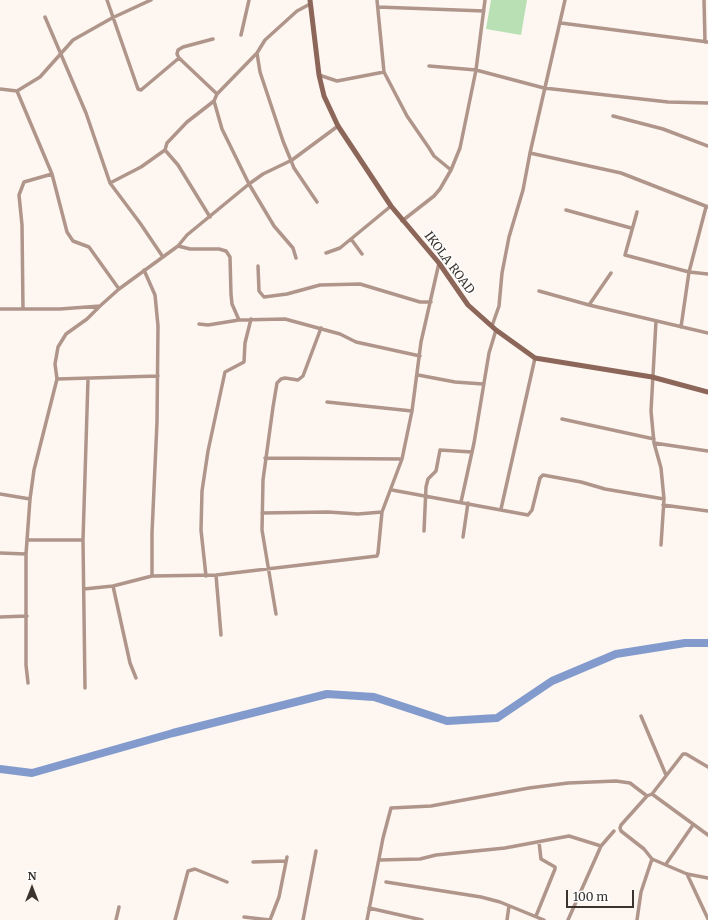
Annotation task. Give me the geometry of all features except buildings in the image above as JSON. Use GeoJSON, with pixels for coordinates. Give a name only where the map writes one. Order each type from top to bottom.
{"type":"FeatureCollection","features":[{"type":"Feature","properties":{"kind":"street"},"geometry":{"type":"LineString","coordinates":[[107,0],[112,18],[140,90],[179,58]]}},
{"type":"Feature","properties":{"kind":"street"},"geometry":{"type":"LineString","coordinates":[[0,88],[16,91],[40,77],[73,40],[112,18],[151,0]]}},
{"type":"Feature","properties":{"kind":"street"},"geometry":{"type":"LineString","coordinates":[[241,35],[249,0]]}},
{"type":"Feature","properties":{"kind":"street"},"geometry":{"type":"LineString","coordinates":[[377,0],[384,72],[407,116],[434,156],[451,170]]}},
{"type":"Feature","properties":{"kind":"street"},"geometry":{"type":"LineString","coordinates":[[402,221],[434,196],[451,170],[460,148],[476,70],[485,0]]}},
{"type":"Feature","properties":{"kind":"street"},"geometry":{"type":"LineString","coordinates":[[492,326],[499,306],[505,255],[523,190],[544,88],[561,23],[565,0]]}},
{"type":"Feature","properties":{"kind":"street"},"geometry":{"type":"LineString","coordinates":[[110,183],[141,167],[165,150],[167,143],[187,122],[214,101],[217,94],[257,53],[265,40],[297,11],[310,2]]}},
{"type":"Feature","properties":{"kind":"street","name":"IKOLA ROAD"},"geometry":{"type":"LineString","coordinates":[[310,2],[319,75],[324,96],[338,126],[391,206],[402,221],[439,263],[468,305],[496,330],[535,358],[652,377],[708,392]]}},
{"type":"Feature","properties":{"kind":"street"},"geometry":{"type":"LineString","coordinates":[[561,23],[706,42],[706,2]]}},
{"type":"Feature","properties":{"kind":"street"},"geometry":{"type":"LineString","coordinates":[[378,7],[484,11]]}},
{"type":"Feature","properties":{"kind":"street"},"geometry":{"type":"LineString","coordinates":[[45,17],[62,52],[86,113],[110,183],[140,223],[162,257]]}},
{"type":"Feature","properties":{"kind":"street"},"geometry":{"type":"LineString","coordinates":[[213,39],[183,47],[178,50],[177,54],[179,58],[217,94]]}},
{"type":"Feature","properties":{"kind":"street"},"geometry":{"type":"LineString","coordinates":[[257,53],[260,72],[270,107],[299,177],[318,202]]}},
{"type":"Feature","properties":{"kind":"street"},"geometry":{"type":"LineString","coordinates":[[429,66],[476,70],[544,88],[668,102],[708,103]]}},
{"type":"Feature","properties":{"kind":"street"},"geometry":{"type":"LineString","coordinates":[[319,75],[337,81],[384,72]]}},
{"type":"Feature","properties":{"kind":"street"},"geometry":{"type":"LineString","coordinates":[[16,91],[52,174],[57,189],[60,209],[70,236],[73,241],[89,247],[119,289]]}},
{"type":"Feature","properties":{"kind":"street"},"geometry":{"type":"LineString","coordinates":[[214,101],[222,129],[249,184],[274,226],[293,248],[296,258]]}},
{"type":"Feature","properties":{"kind":"street"},"geometry":{"type":"LineString","coordinates":[[612,116],[663,129],[708,146]]}},
{"type":"Feature","properties":{"kind":"street"},"geometry":{"type":"LineString","coordinates":[[28,683],[26,665],[26,554],[30,499],[34,470],[56,379],[55,364],[58,347],[62,339],[66,334],[87,319],[119,289],[178,246],[187,235],[249,184],[263,174],[292,160],[338,126]]}},
{"type":"Feature","properties":{"kind":"street"},"geometry":{"type":"LineString","coordinates":[[165,150],[178,166],[210,217]]}},
{"type":"Feature","properties":{"kind":"street"},"geometry":{"type":"LineString","coordinates":[[530,153],[621,174],[707,207],[689,272],[681,327]]}},
{"type":"Feature","properties":{"kind":"street"},"geometry":{"type":"LineString","coordinates":[[23,309],[22,224],[19,195],[24,182],[52,174]]}},
{"type":"Feature","properties":{"kind":"street"},"geometry":{"type":"LineString","coordinates":[[326,253],[340,248],[391,206]]}},
{"type":"Feature","properties":{"kind":"street"},"geometry":{"type":"LineString","coordinates":[[566,210],[631,228]]}},
{"type":"Feature","properties":{"kind":"street"},"geometry":{"type":"LineString","coordinates":[[637,212],[631,228],[625,255],[689,272],[708,274]]}},
{"type":"Feature","properties":{"kind":"street"},"geometry":{"type":"LineString","coordinates":[[352,239],[362,254]]}},
{"type":"Feature","properties":{"kind":"street"},"geometry":{"type":"LineString","coordinates":[[178,246],[190,249],[219,249],[226,251],[230,257],[232,304],[239,320]]}},
{"type":"Feature","properties":{"kind":"street"},"geometry":{"type":"LineString","coordinates":[[84,588],[113,586],[152,576],[206,576],[375,557],[378,553],[382,512],[392,490],[402,459],[418,375],[421,342],[439,263]]}},
{"type":"Feature","properties":{"kind":"street"},"geometry":{"type":"LineString","coordinates":[[258,266],[259,291],[261,295],[267,297],[320,284],[360,284],[420,302],[431,302]]}},
{"type":"Feature","properties":{"kind":"street"},"geometry":{"type":"LineString","coordinates":[[144,270],[155,296],[158,326],[152,576]]}},
{"type":"Feature","properties":{"kind":"street"},"geometry":{"type":"LineString","coordinates":[[589,305],[611,273]]}},
{"type":"Feature","properties":{"kind":"street"},"geometry":{"type":"LineString","coordinates":[[539,291],[589,305],[708,333]]}},
{"type":"Feature","properties":{"kind":"street"},"geometry":{"type":"LineString","coordinates":[[0,309],[60,310],[100,306]]}},
{"type":"Feature","properties":{"kind":"street"},"geometry":{"type":"LineString","coordinates":[[206,576],[201,530],[202,490],[208,451],[225,372],[244,362],[245,343],[251,319]]}},
{"type":"Feature","properties":{"kind":"street"},"geometry":{"type":"LineString","coordinates":[[199,324],[208,325],[251,319],[285,319],[340,334],[356,342],[420,356]]}},
{"type":"Feature","properties":{"kind":"street"},"geometry":{"type":"LineString","coordinates":[[656,321],[651,411],[654,443],[661,468],[664,499],[661,545]]}},
{"type":"Feature","properties":{"kind":"street"},"geometry":{"type":"LineString","coordinates":[[276,614],[262,530],[265,458],[278,383],[281,379],[298,380],[303,376],[321,328]]}},
{"type":"Feature","properties":{"kind":"street"},"geometry":{"type":"LineString","coordinates":[[461,502],[472,452],[489,353],[496,330]]}},
{"type":"Feature","properties":{"kind":"street"},"geometry":{"type":"LineString","coordinates":[[501,509],[535,358]]}},
{"type":"Feature","properties":{"kind":"street"},"geometry":{"type":"LineString","coordinates":[[418,375],[455,382],[483,384]]}},
{"type":"Feature","properties":{"kind":"street"},"geometry":{"type":"LineString","coordinates":[[56,379],[158,376]]}},
{"type":"Feature","properties":{"kind":"street"},"geometry":{"type":"LineString","coordinates":[[85,688],[83,540],[88,379]]}},
{"type":"Feature","properties":{"kind":"street"},"geometry":{"type":"LineString","coordinates":[[327,402],[412,411]]}},
{"type":"Feature","properties":{"kind":"street"},"geometry":{"type":"LineString","coordinates":[[562,419],[654,438]]}},
{"type":"Feature","properties":{"kind":"street"},"geometry":{"type":"LineString","coordinates":[[654,443],[708,451]]}},
{"type":"Feature","properties":{"kind":"street"},"geometry":{"type":"LineString","coordinates":[[424,531],[426,487],[428,479],[436,471],[440,450],[472,452]]}},
{"type":"Feature","properties":{"kind":"street"},"geometry":{"type":"LineString","coordinates":[[265,458],[402,459]]}},
{"type":"Feature","properties":{"kind":"street"},"geometry":{"type":"LineString","coordinates":[[392,490],[530,515],[540,478],[543,475],[581,482],[605,489],[664,499]]}},
{"type":"Feature","properties":{"kind":"street"},"geometry":{"type":"LineString","coordinates":[[0,494],[30,499]]}},
{"type":"Feature","properties":{"kind":"street"},"geometry":{"type":"LineString","coordinates":[[463,537],[468,503]]}},
{"type":"Feature","properties":{"kind":"street"},"geometry":{"type":"LineString","coordinates":[[663,505],[708,511]]}},
{"type":"Feature","properties":{"kind":"street"},"geometry":{"type":"LineString","coordinates":[[262,512],[328,512],[358,514],[382,512]]}},
{"type":"Feature","properties":{"kind":"street"},"geometry":{"type":"LineString","coordinates":[[27,540],[83,540]]}},
{"type":"Feature","properties":{"kind":"street"},"geometry":{"type":"LineString","coordinates":[[0,553],[26,554]]}},
{"type":"Feature","properties":{"kind":"street"},"geometry":{"type":"LineString","coordinates":[[216,575],[221,635]]}},
{"type":"Feature","properties":{"kind":"street"},"geometry":{"type":"LineString","coordinates":[[113,586],[130,664],[136,678]]}},
{"type":"Feature","properties":{"kind":"street"},"geometry":{"type":"LineString","coordinates":[[0,617],[27,616]]}},
{"type":"Feature","properties":{"kind":"street"},"geometry":{"type":"LineString","coordinates":[[641,716],[666,774]]}},
{"type":"Feature","properties":{"kind":"street"},"geometry":{"type":"LineString","coordinates":[[708,767],[685,754],[666,774],[652,794],[647,796],[620,828],[621,831],[644,849],[652,859],[687,874],[708,878]]}},
{"type":"Feature","properties":{"kind":"street"},"geometry":{"type":"LineString","coordinates":[[367,920],[383,838],[391,808],[431,806],[529,788],[568,783],[616,781],[630,783],[647,796]]}},
{"type":"Feature","properties":{"kind":"street"},"geometry":{"type":"LineString","coordinates":[[652,794],[708,835]]}},
{"type":"Feature","properties":{"kind":"street"},"geometry":{"type":"LineString","coordinates":[[666,864],[693,825]]}},
{"type":"Feature","properties":{"kind":"street"},"geometry":{"type":"LineString","coordinates":[[568,920],[601,846],[614,831]]}},
{"type":"Feature","properties":{"kind":"street"},"geometry":{"type":"LineString","coordinates":[[379,860],[420,859],[539,842],[569,836],[601,846]]}},
{"type":"Feature","properties":{"kind":"street"},"geometry":{"type":"LineString","coordinates":[[536,916],[555,869],[555,867],[541,859],[539,842]]}},
{"type":"Feature","properties":{"kind":"street"},"geometry":{"type":"LineString","coordinates":[[303,920],[316,851]]}},
{"type":"Feature","properties":{"kind":"street"},"geometry":{"type":"LineString","coordinates":[[244,917],[270,920],[279,897],[286,859],[253,862]]}},
{"type":"Feature","properties":{"kind":"street"},"geometry":{"type":"LineString","coordinates":[[637,920],[641,892],[652,859]]}},
{"type":"Feature","properties":{"kind":"street"},"geometry":{"type":"LineString","coordinates":[[175,920],[188,871],[195,869],[227,882]]}},
{"type":"Feature","properties":{"kind":"street"},"geometry":{"type":"LineString","coordinates":[[687,874],[708,919]]}},
{"type":"Feature","properties":{"kind":"street"},"geometry":{"type":"LineString","coordinates":[[386,882],[481,897],[544,920]]}},
{"type":"Feature","properties":{"kind":"street"},"geometry":{"type":"LineString","coordinates":[[507,920],[509,906]]}},
{"type":"Feature","properties":{"kind":"street"},"geometry":{"type":"LineString","coordinates":[[116,920],[119,907]]}},
{"type":"Feature","properties":{"kind":"street"},"geometry":{"type":"LineString","coordinates":[[369,908],[422,920]]}},
{"type":"Feature","properties":{"kind":"green space"},"geometry":{"type":"Polygon","coordinates":[[[491,0],[527,0],[521,35],[486,29],[491,0]]]}},
{"type":"Feature","properties":{"kind":"waterway"},"geometry":{"type":"LineString","coordinates":[[0,769],[32,773],[173,733],[327,694],[374,697],[447,721],[497,718],[552,681],[616,654],[685,643],[708,643]]}}]}
